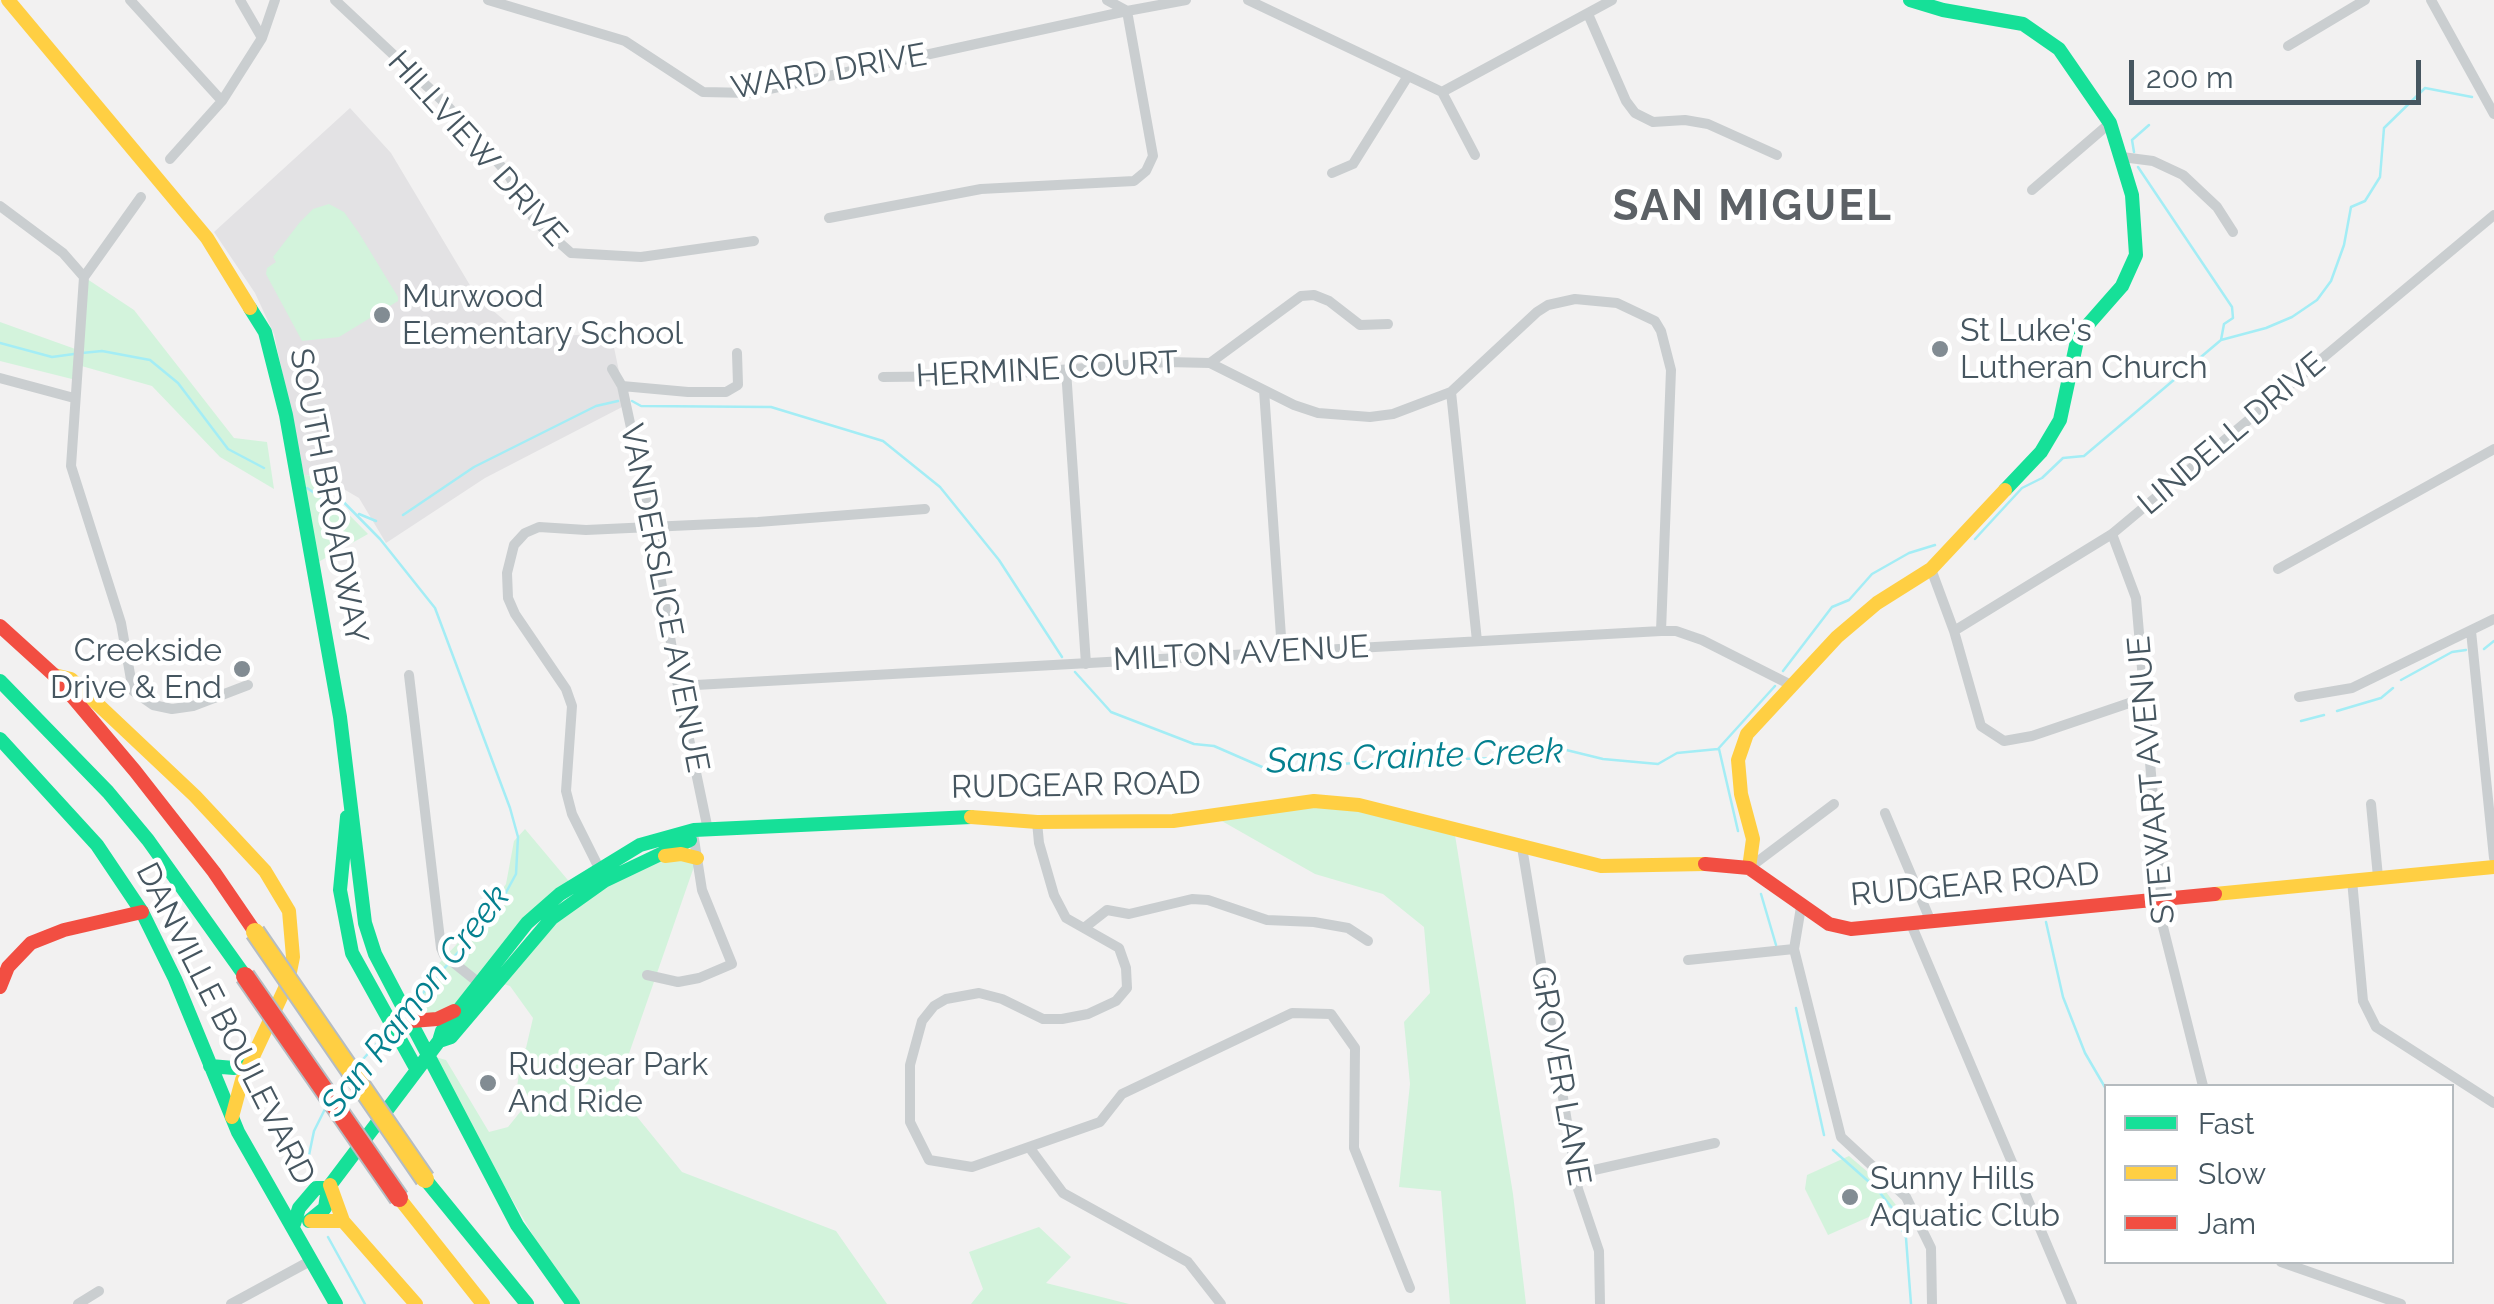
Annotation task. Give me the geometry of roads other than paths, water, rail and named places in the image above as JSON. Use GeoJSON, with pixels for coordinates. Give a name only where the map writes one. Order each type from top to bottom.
{"type":"FeatureCollection","features":[{"type":"Feature","properties":{"kind":"main road","name":"SOUTH BROADWAY"},"geometry":{"type":"LineString","coordinates":[[8,0],[208,238],[265,332],[290,435],[340,718],[365,923],[375,954],[428,1056]]}},
{"type":"Feature","properties":{"kind":"main road"},"geometry":{"type":"LineString","coordinates":[[1749,868],[1753,839],[1741,794],[1738,760],[1747,734],[1858,618],[1932,569],[2041,452],[2066,402],[2078,336],[2122,286],[2136,254],[2135,216],[2110,124],[2058,48],[2022,24],[1910,0]]}},
{"type":"Feature","properties":{"kind":"main road"},"geometry":{"type":"LineString","coordinates":[[0,626],[54,675],[176,821],[425,1178],[527,1304]]}},
{"type":"Feature","properties":{"kind":"main road"},"geometry":{"type":"LineString","coordinates":[[54,675],[71,679],[221,823],[279,890],[289,911],[292,957],[279,1006],[238,1090],[232,1117]]}},
{"type":"Feature","properties":{"kind":"main road"},"geometry":{"type":"LineString","coordinates":[[0,681],[66,747],[148,840],[398,1198],[482,1304]]}},
{"type":"Feature","properties":{"kind":"main road","name":"DANVILLE BOULEVARD"},"geometry":{"type":"LineString","coordinates":[[0,740],[97,845],[142,912],[232,1117],[302,1223],[312,1260],[336,1304]]}},
{"type":"Feature","properties":{"kind":"main road","name":"SOUTH BROADWAY"},"geometry":{"type":"LineString","coordinates":[[349,792],[340,890],[352,953],[402,1048],[428,1056]]}},
{"type":"Feature","properties":{"kind":"main road","name":"RUDGEAR ROAD"},"geometry":{"type":"LineString","coordinates":[[602,875],[649,859],[681,854],[699,842],[943,817],[1037,822],[1173,821],[1314,802],[1360,805],[1601,866],[1719,864],[1749,868],[1829,924],[1852,930],[2494,867]]}},
{"type":"Feature","properties":{"kind":"main road","name":"RUDGEAR ROAD"},"geometry":{"type":"LineString","coordinates":[[302,1223],[325,1208],[329,1186],[428,1056],[442,1031],[468,1010],[552,918],[640,846],[694,830],[699,842]]}},
{"type":"Feature","properties":{"kind":"main road"},"geometry":{"type":"LineString","coordinates":[[0,987],[8,967],[31,943],[64,930],[142,912]]}},
{"type":"Feature","properties":{"kind":"main road"},"geometry":{"type":"LineString","coordinates":[[412,1021],[468,1010]]}},
{"type":"Feature","properties":{"kind":"main road"},"geometry":{"type":"LineString","coordinates":[[210,1066],[234,1068],[258,1051]]}},
{"type":"Feature","properties":{"kind":"main road"},"geometry":{"type":"LineString","coordinates":[[428,1056],[517,1226],[572,1304]]}},
{"type":"Feature","properties":{"kind":"main road"},"geometry":{"type":"LineString","coordinates":[[329,1186],[342,1220],[416,1304]]}},
{"type":"Feature","properties":{"kind":"main road"},"geometry":{"type":"LineString","coordinates":[[302,1223],[342,1220]]}},
{"type":"Feature","properties":{"kind":"street"},"geometry":{"type":"LineString","coordinates":[[130,0],[222,101]]}},
{"type":"Feature","properties":{"kind":"street"},"geometry":{"type":"LineString","coordinates":[[240,0],[262,38]]}},
{"type":"Feature","properties":{"kind":"street"},"geometry":{"type":"LineString","coordinates":[[170,158],[222,101],[262,38],[275,0],[288,0]]}},
{"type":"Feature","properties":{"kind":"street","name":"HILLVIEW DRIVE"},"geometry":{"type":"LineString","coordinates":[[335,0],[445,103],[508,174],[535,221],[571,253],[641,257],[754,241]]}},
{"type":"Feature","properties":{"kind":"street","name":"WARD DRIVE"},"geometry":{"type":"LineString","coordinates":[[488,0],[625,41],[703,92],[751,92],[1186,0]]}},
{"type":"Feature","properties":{"kind":"street"},"geometry":{"type":"LineString","coordinates":[[828,218],[981,189],[1134,181],[1146,172],[1152,156],[1128,12],[1107,0]]}},
{"type":"Feature","properties":{"kind":"street"},"geometry":{"type":"LineString","coordinates":[[1248,0],[1442,92],[1475,155]]}},
{"type":"Feature","properties":{"kind":"street"},"geometry":{"type":"LineString","coordinates":[[1442,92],[1612,0]]}},
{"type":"Feature","properties":{"kind":"street"},"geometry":{"type":"LineString","coordinates":[[2288,46],[2366,0]]}},
{"type":"Feature","properties":{"kind":"street"},"geometry":{"type":"LineString","coordinates":[[2431,0],[2494,114]]}},
{"type":"Feature","properties":{"kind":"street"},"geometry":{"type":"LineString","coordinates":[[1588,14],[1626,102],[1635,113],[1653,122],[1685,120],[1708,124],[1778,155]]}},
{"type":"Feature","properties":{"kind":"street"},"geometry":{"type":"LineString","coordinates":[[1332,173],[1353,164],[1408,76]]}},
{"type":"Feature","properties":{"kind":"street"},"geometry":{"type":"LineString","coordinates":[[2032,190],[2110,124]]}},
{"type":"Feature","properties":{"kind":"street"},"geometry":{"type":"LineString","coordinates":[[2122,157],[2154,160],[2183,175],[2217,207],[2233,232]]}},
{"type":"Feature","properties":{"kind":"street"},"geometry":{"type":"LineString","coordinates":[[88,260],[141,197],[84,277],[72,473],[121,623],[133,691],[153,705],[172,709],[206,702],[248,685]]}},
{"type":"Feature","properties":{"kind":"street"},"geometry":{"type":"LineString","coordinates":[[0,206],[63,253],[84,277]]}},
{"type":"Feature","properties":{"kind":"street","name":"LINDELL DRIVE"},"geometry":{"type":"LineString","coordinates":[[1954,630],[2112,534],[2494,215]]}},
{"type":"Feature","properties":{"kind":"street"},"geometry":{"type":"LineString","coordinates":[[1210,363],[1301,296],[1314,295],[1330,301],[1360,325],[1388,324]]}},
{"type":"Feature","properties":{"kind":"street"},"geometry":{"type":"LineString","coordinates":[[1478,641],[1451,392],[1537,312],[1560,301],[1616,303],[1655,321],[1669,355],[1672,383],[1661,631]]}},
{"type":"Feature","properties":{"kind":"street"},"geometry":{"type":"LineString","coordinates":[[622,386],[726,392],[738,384],[737,352]]}},
{"type":"Feature","properties":{"kind":"street","name":"HERMINE COURT"},"geometry":{"type":"LineString","coordinates":[[883,377],[1210,363],[1318,413],[1357,417],[1393,414],[1451,392]]}},
{"type":"Feature","properties":{"kind":"street","name":"VANDERSLICE AVENUE"},"geometry":{"type":"LineString","coordinates":[[612,369],[622,386],[652,525],[678,686],[702,890],[732,964],[678,982],[647,975]]}},
{"type":"Feature","properties":{"kind":"street"},"geometry":{"type":"LineString","coordinates":[[1066,370],[1086,664]]}},
{"type":"Feature","properties":{"kind":"street"},"geometry":{"type":"LineString","coordinates":[[0,378],[74,398]]}},
{"type":"Feature","properties":{"kind":"street"},"geometry":{"type":"LineString","coordinates":[[1264,390],[1282,652]]}},
{"type":"Feature","properties":{"kind":"street"},"geometry":{"type":"LineString","coordinates":[[2278,569],[2494,449]]}},
{"type":"Feature","properties":{"kind":"street"},"geometry":{"type":"LineString","coordinates":[[602,875],[572,814],[566,791],[572,706],[566,689],[514,614],[508,598],[507,573],[514,545],[539,527],[586,530],[758,522],[925,509]]}},
{"type":"Feature","properties":{"kind":"street","name":"STEWART AVENUE"},"geometry":{"type":"LineString","coordinates":[[2112,534],[2136,598],[2159,911],[2202,1084]]}},
{"type":"Feature","properties":{"kind":"street"},"geometry":{"type":"LineString","coordinates":[[1932,569],[1981,726],[2004,742],[2144,698]]}},
{"type":"Feature","properties":{"kind":"street"},"geometry":{"type":"LineString","coordinates":[[2299,697],[2352,688],[2494,619]]}},
{"type":"Feature","properties":{"kind":"street","name":"MILTON AVENUE"},"geometry":{"type":"LineString","coordinates":[[678,686],[1661,631],[1676,631],[1702,640],[1791,685]]}},
{"type":"Feature","properties":{"kind":"street"},"geometry":{"type":"LineString","coordinates":[[2471,631],[2494,858]]}},
{"type":"Feature","properties":{"kind":"street"},"geometry":{"type":"LineString","coordinates":[[409,675],[444,955],[485,987]]}},
{"type":"Feature","properties":{"kind":"street"},"geometry":{"type":"LineString","coordinates":[[1749,868],[1834,804]]}},
{"type":"Feature","properties":{"kind":"street"},"geometry":{"type":"LineString","coordinates":[[2371,804],[2378,877]]}},
{"type":"Feature","properties":{"kind":"street"},"geometry":{"type":"LineString","coordinates":[[1884,813],[1931,922]]}},
{"type":"Feature","properties":{"kind":"street"},"geometry":{"type":"LineString","coordinates":[[1037,822],[1054,895],[1066,918],[1118,948],[1126,968],[1126,988],[1116,1002],[1088,1014],[1062,1019],[1042,1019],[1002,999],[979,993],[946,999],[934,1006],[922,1022],[910,1065],[910,1122],[929,1160],[972,1168],[1100,1122],[1122,1094],[1292,1014],[1330,1014],[1355,1048],[1354,1148],[1410,1288]]}},
{"type":"Feature","properties":{"kind":"street","name":"GROVER LANE"},"geometry":{"type":"LineString","coordinates":[[1522,847],[1578,1189],[1599,1250],[1600,1304]]}},
{"type":"Feature","properties":{"kind":"street"},"geometry":{"type":"LineString","coordinates":[[2352,880],[2363,1001],[2376,1028],[2494,1103]]}},
{"type":"Feature","properties":{"kind":"street"},"geometry":{"type":"LineString","coordinates":[[1084,928],[1107,910],[1129,914],[1192,898],[1267,920],[1348,928],[1368,941]]}},
{"type":"Feature","properties":{"kind":"street"},"geometry":{"type":"LineString","coordinates":[[1801,907],[1794,949],[1841,1137],[1906,1197],[1931,1248],[1932,1304]]}},
{"type":"Feature","properties":{"kind":"street"},"geometry":{"type":"LineString","coordinates":[[1911,924],[2072,1304]]}},
{"type":"Feature","properties":{"kind":"street"},"geometry":{"type":"LineString","coordinates":[[1688,960],[1794,949]]}},
{"type":"Feature","properties":{"kind":"street"},"geometry":{"type":"LineString","coordinates":[[1576,1174],[1715,1143]]}},
{"type":"Feature","properties":{"kind":"street"},"geometry":{"type":"LineString","coordinates":[[1028,1147],[1064,1193],[1188,1262],[1221,1304]]}},
{"type":"Feature","properties":{"kind":"street"},"geometry":{"type":"LineString","coordinates":[[231,1304],[312,1260]]}},
{"type":"Feature","properties":{"kind":"street"},"geometry":{"type":"LineString","coordinates":[[2287,1264],[2401,1304]]}},
{"type":"Feature","properties":{"kind":"street"},"geometry":{"type":"LineString","coordinates":[[78,1304],[99,1292]]}},
{"type":"Feature","properties":{"kind":"waterway","name":"Sans Crainte Creek"},"geometry":{"type":"LineString","coordinates":[[1975,539],[2022,488],[2042,478],[2063,458],[2084,456],[2221,340],[2266,328],[2317,300],[2331,281],[2344,245],[2351,207],[2365,201],[2380,177],[2384,128],[2425,88],[2472,97]]}},
{"type":"Feature","properties":{"kind":"waterway","name":"San Ramon Creek"},"geometry":{"type":"LineString","coordinates":[[2134,152],[2132,140],[2149,125]]}},
{"type":"Feature","properties":{"kind":"waterway"},"geometry":{"type":"LineString","coordinates":[[2138,167],[2232,307],[2233,318],[2224,324],[2221,340]]}},
{"type":"Feature","properties":{"kind":"waterway","name":"San Ramon Creek"},"geometry":{"type":"LineString","coordinates":[[0,343],[52,357],[74,354]]}},
{"type":"Feature","properties":{"kind":"waterway","name":"San Ramon Creek"},"geometry":{"type":"LineString","coordinates":[[82,353],[102,351],[150,360],[178,383],[228,449],[264,468]]}},
{"type":"Feature","properties":{"kind":"waterway","name":"Sans Crainte Creek"},"geometry":{"type":"LineString","coordinates":[[403,515],[474,467],[596,406],[618,401]]}},
{"type":"Feature","properties":{"kind":"waterway","name":"Sans Crainte Creek"},"geometry":{"type":"LineString","coordinates":[[632,401],[641,406],[771,407],[883,441],[940,487],[999,560],[1062,657]]}},
{"type":"Feature","properties":{"kind":"waterway","name":"San Ramon Creek"},"geometry":{"type":"LineString","coordinates":[[315,473],[380,539],[435,608],[510,808],[518,837],[516,874],[497,909],[453,958]]}},
{"type":"Feature","properties":{"kind":"waterway","name":"San Ramon Creek"},"geometry":{"type":"LineString","coordinates":[[307,488],[335,507],[342,502]]}},
{"type":"Feature","properties":{"kind":"waterway","name":"Sans Crainte Creek"},"geometry":{"type":"LineString","coordinates":[[359,514],[376,521]]}},
{"type":"Feature","properties":{"kind":"waterway","name":"Sans Crainte Creek"},"geometry":{"type":"LineString","coordinates":[[1783,671],[1832,607],[1849,600],[1872,574],[1909,553],[1935,545]]}},
{"type":"Feature","properties":{"kind":"waterway","name":"Sans Crainte Creek"},"geometry":{"type":"LineString","coordinates":[[2484,649],[2494,641]]}},
{"type":"Feature","properties":{"kind":"waterway","name":"Sans Crainte Creek"},"geometry":{"type":"LineString","coordinates":[[2401,680],[2452,652],[2466,650]]}},
{"type":"Feature","properties":{"kind":"waterway","name":"Sans Crainte Creek"},"geometry":{"type":"LineString","coordinates":[[1075,672],[1111,712],[1194,744],[1214,746],[1269,770],[1366,762],[1406,765],[1504,758],[1550,746],[1603,759],[1658,764],[1677,753],[1718,749],[1775,686]]}},
{"type":"Feature","properties":{"kind":"waterway","name":"Sans Crainte Creek"},"geometry":{"type":"LineString","coordinates":[[2337,711],[2381,698],[2393,688]]}},
{"type":"Feature","properties":{"kind":"waterway","name":"Sans Crainte Creek"},"geometry":{"type":"LineString","coordinates":[[2301,721],[2324,715]]}},
{"type":"Feature","properties":{"kind":"waterway","name":"Sans Crainte Creek"},"geometry":{"type":"LineString","coordinates":[[1719,749],[1738,831]]}},
{"type":"Feature","properties":{"kind":"waterway","name":"Sans Crainte Creek"},"geometry":{"type":"LineString","coordinates":[[1761,894],[1776,945]]}},
{"type":"Feature","properties":{"kind":"waterway"},"geometry":{"type":"LineString","coordinates":[[2046,922],[2063,997],[2085,1053],[2104,1086]]}},
{"type":"Feature","properties":{"kind":"waterway","name":"San Ramon Creek"},"geometry":{"type":"LineString","coordinates":[[411,1007],[448,964]]}},
{"type":"Feature","properties":{"kind":"waterway","name":"Sans Crainte Creek"},"geometry":{"type":"LineString","coordinates":[[1796,1008],[1824,1135]]}},
{"type":"Feature","properties":{"kind":"waterway","name":"San Ramon Creek"},"geometry":{"type":"LineString","coordinates":[[357,1066],[388,1031]]}},
{"type":"Feature","properties":{"kind":"waterway","name":"San Ramon Creek"},"geometry":{"type":"LineString","coordinates":[[335,1093],[345,1080]]}},
{"type":"Feature","properties":{"kind":"waterway","name":"San Ramon Creek"},"geometry":{"type":"LineString","coordinates":[[310,1174],[314,1131],[325,1109]]}},
{"type":"Feature","properties":{"kind":"waterway","name":"Sans Crainte Creek"},"geometry":{"type":"LineString","coordinates":[[1833,1150],[1877,1189],[1892,1208],[1906,1238],[1911,1304]]}},
{"type":"Feature","properties":{"kind":"waterway","name":"San Ramon Creek"},"geometry":{"type":"LineString","coordinates":[[328,1237],[365,1304]]}},
{"type":"Feature","properties":{"kind":"place","name":"Murwood Elementary School"},"geometry":{"type":"Point","coordinates":[382,315]}},
{"type":"Feature","properties":{"kind":"place","name":"St Luke's Lutheran Church"},"geometry":{"type":"Point","coordinates":[1940,349]}},
{"type":"Feature","properties":{"kind":"place","name":"Creekside Drive & End"},"geometry":{"type":"Point","coordinates":[242,669]}},
{"type":"Feature","properties":{"kind":"place","name":"Rudgear Park And Ride"},"geometry":{"type":"Point","coordinates":[488,1083]}},
{"type":"Feature","properties":{"kind":"place","name":"Sunny Hills Aquatic Club"},"geometry":{"type":"Point","coordinates":[1850,1197]}},
{"type":"Feature","properties":{"kind":"district","name":"SAN MIGUEL"},"geometry":{"type":"Point","coordinates":[1753,207]}}]}
